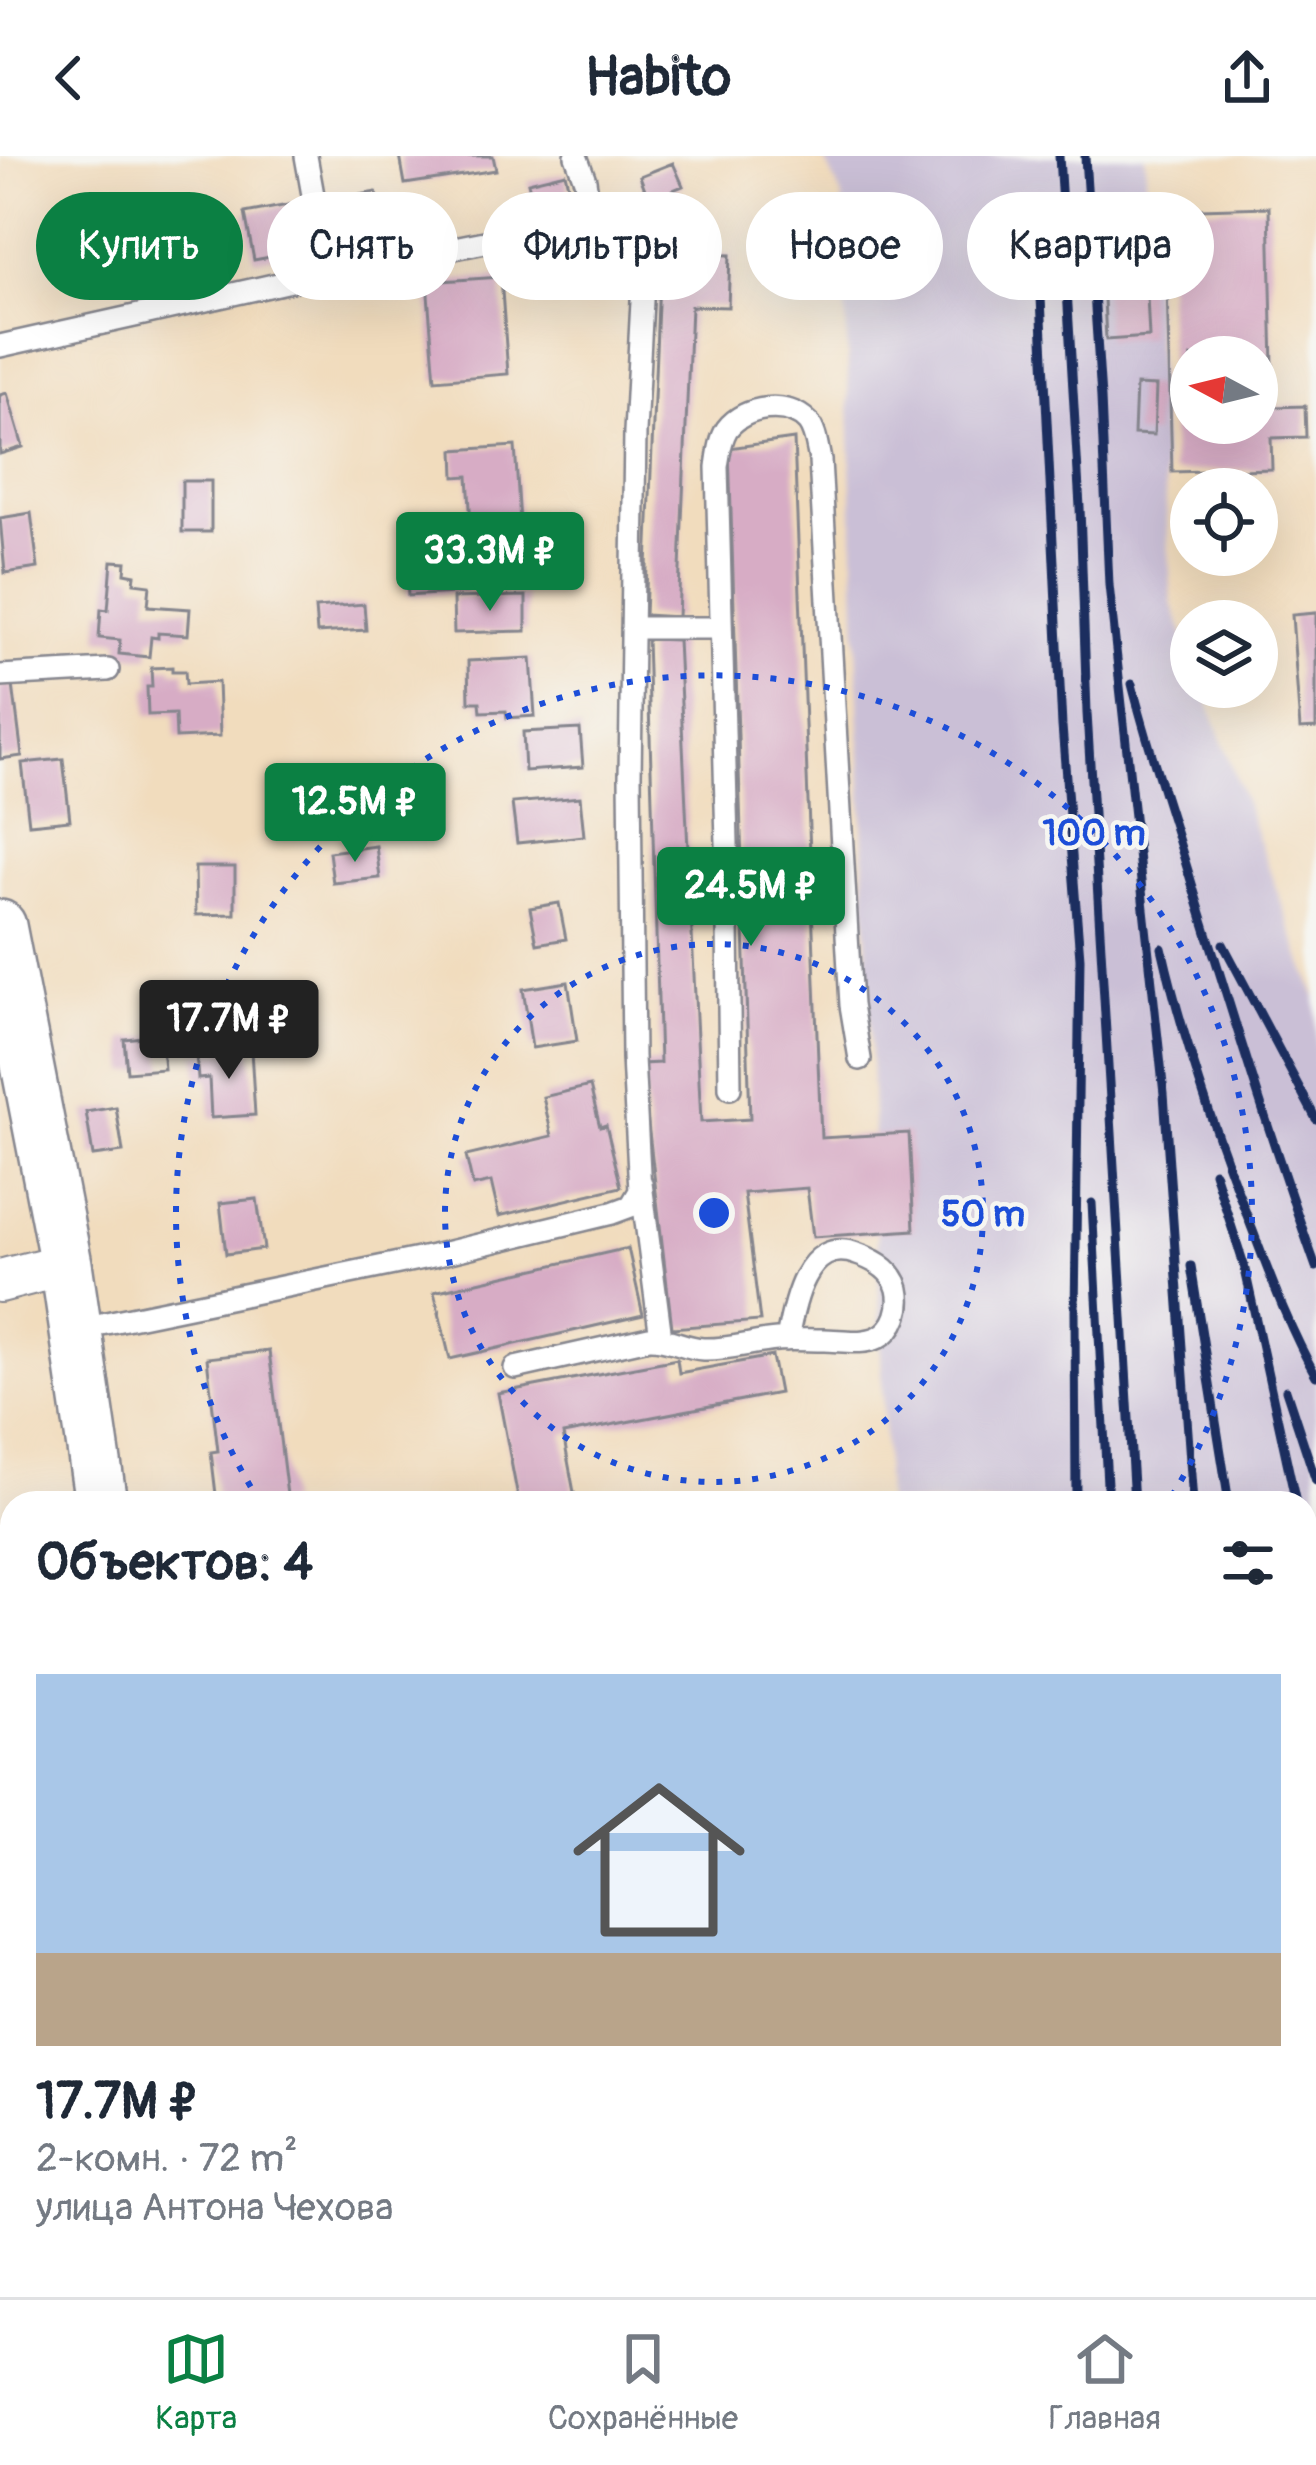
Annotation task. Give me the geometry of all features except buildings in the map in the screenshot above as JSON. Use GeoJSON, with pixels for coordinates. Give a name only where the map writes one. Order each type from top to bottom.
{"type":"FeatureCollection","features":[{"type":"Feature","properties":{"kind":"street"},"geometry":{"type":"LineString","coordinates":[[0,926],[66,1264],[99,1491]]}},
{"type":"Feature","properties":{"kind":"street"},"geometry":{"type":"LineString","coordinates":[[0,1281],[66,1264]]}},
{"type":"Feature","properties":{"kind":"lane"},"geometry":{"type":"LineString","coordinates":[[306,156],[312,192]]}},
{"type":"Feature","properties":{"kind":"lane"},"geometry":{"type":"LineString","coordinates":[[576,156],[587,192]]}},
{"type":"Feature","properties":{"kind":"lane"},"geometry":{"type":"LineString","coordinates":[[0,346],[267,286]]}},
{"type":"Feature","properties":{"kind":"lane"},"geometry":{"type":"LineString","coordinates":[[642,300],[635,432],[630,777],[632,1058],[641,1183],[661,1338]]}},
{"type":"Feature","properties":{"kind":"lane"},"geometry":{"type":"LineString","coordinates":[[730,1088],[717,467],[724,433],[732,423],[760,409],[791,411],[803,417],[812,428],[823,477],[851,1005],[860,1059]]}},
{"type":"Feature","properties":{"kind":"lane"},"geometry":{"type":"LineString","coordinates":[[632,628],[722,628]]}},
{"type":"Feature","properties":{"kind":"lane"},"geometry":{"type":"LineString","coordinates":[[0,676],[109,670]]}},
{"type":"Feature","properties":{"kind":"lane"},"geometry":{"type":"LineString","coordinates":[[76,1329],[434,1256],[612,1213],[631,1206],[641,1183]]}},
{"type":"Feature","properties":{"kind":"lane"},"geometry":{"type":"LineString","coordinates":[[515,1368],[637,1340],[661,1338],[704,1349],[880,1336],[889,1329],[898,1308],[894,1280],[874,1261],[847,1250],[818,1259],[796,1294],[787,1340]]}},
{"type":"Feature","properties":{"kind":"shaded area"},"geometry":{"type":"Polygon","coordinates":[[[823,156],[1145,156],[1147,192],[967,192],[967,300],[1154,300],[1172,600],[1170,708],[1211,708],[1316,998],[1316,1491],[886,1491],[845,300],[943,300],[943,192],[840,192],[823,156]]]}},
{"type":"Feature","properties":{"kind":"railway"},"geometry":{"type":"LineString","coordinates":[[1059,156],[1133,1491]]}},
{"type":"Feature","properties":{"kind":"railway"},"geometry":{"type":"LineString","coordinates":[[1085,157],[1109,585],[1164,1094],[1192,1491]]}},
{"type":"Feature","properties":{"kind":"railway"},"geometry":{"type":"LineString","coordinates":[[1041,300],[1062,726],[1080,958],[1076,1491]]}},
{"type":"Feature","properties":{"kind":"railway"},"geometry":{"type":"LineString","coordinates":[[1132,684],[1239,1035],[1316,1267]]}},
{"type":"Feature","properties":{"kind":"railway"},"geometry":{"type":"LineString","coordinates":[[1223,944],[1316,1119]]}},
{"type":"Feature","properties":{"kind":"railway"},"geometry":{"type":"LineString","coordinates":[[1162,948],[1191,1056],[1227,1162],[1282,1305],[1316,1376]]}},
{"type":"Feature","properties":{"kind":"railway"},"geometry":{"type":"LineString","coordinates":[[1214,1172],[1244,1265],[1293,1491]]}},
{"type":"Feature","properties":{"kind":"railway"},"geometry":{"type":"LineString","coordinates":[[1092,1203],[1107,1491]]}},
{"type":"Feature","properties":{"kind":"railway"},"geometry":{"type":"LineString","coordinates":[[1191,1266],[1227,1491]]}},
{"type":"Feature","properties":{"kind":"railway"},"geometry":{"type":"LineString","coordinates":[[1286,1390],[1316,1481]]}}]}
